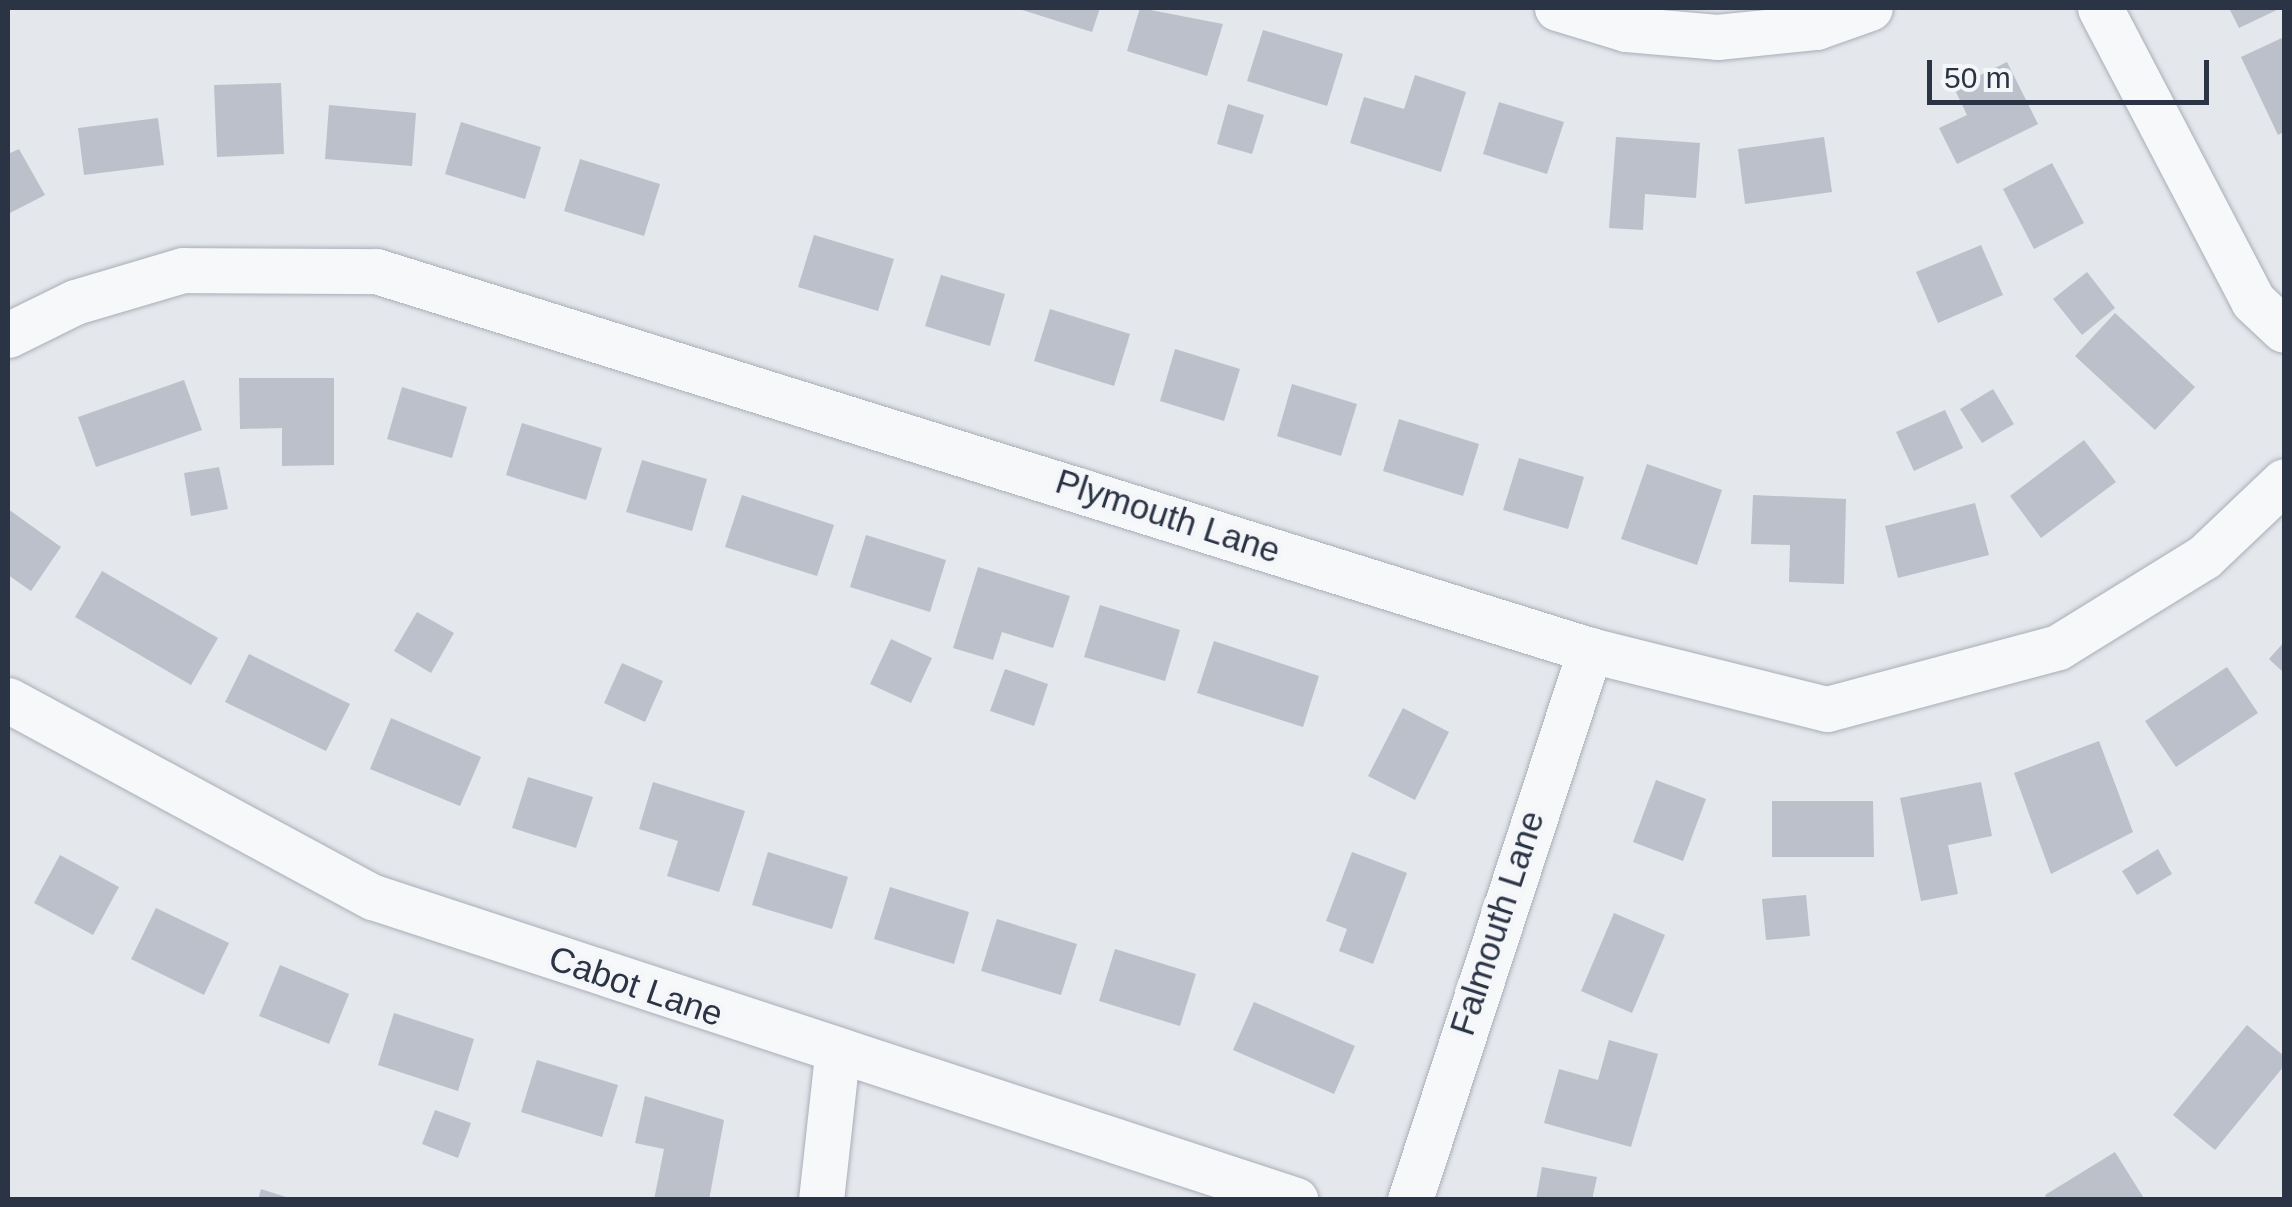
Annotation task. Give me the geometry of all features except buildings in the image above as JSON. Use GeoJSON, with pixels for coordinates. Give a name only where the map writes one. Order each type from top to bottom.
{"type":"FeatureCollection","features":[{"type":"Feature","properties":{"kind":"street"},"geometry":{"type":"LineString","coordinates":[[1558,8],[1626,29],[1717,37],[1816,27],[1870,8]]}},
{"type":"Feature","properties":{"kind":"street"},"geometry":{"type":"LineString","coordinates":[[2100,8],[2253,301],[2284,330]]}},
{"type":"Feature","properties":{"kind":"street","name":"Plymouth Lane"},"geometry":{"type":"LineString","coordinates":[[8,336],[75,302],[182,270],[376,271],[1590,650],[1827,708],[2058,648],[2204,557],[2284,480]]}},
{"type":"Feature","properties":{"kind":"street","name":"Falmouth Lane"},"geometry":{"type":"LineString","coordinates":[[1410,1200],[1590,650]]}},
{"type":"Feature","properties":{"kind":"street","name":"Cabot Lane"},"geometry":{"type":"LineString","coordinates":[[8,700],[373,896],[837,1054],[1296,1200]]}},
{"type":"Feature","properties":{"kind":"street"},"geometry":{"type":"LineString","coordinates":[[821,1200],[837,1054]]}}]}
